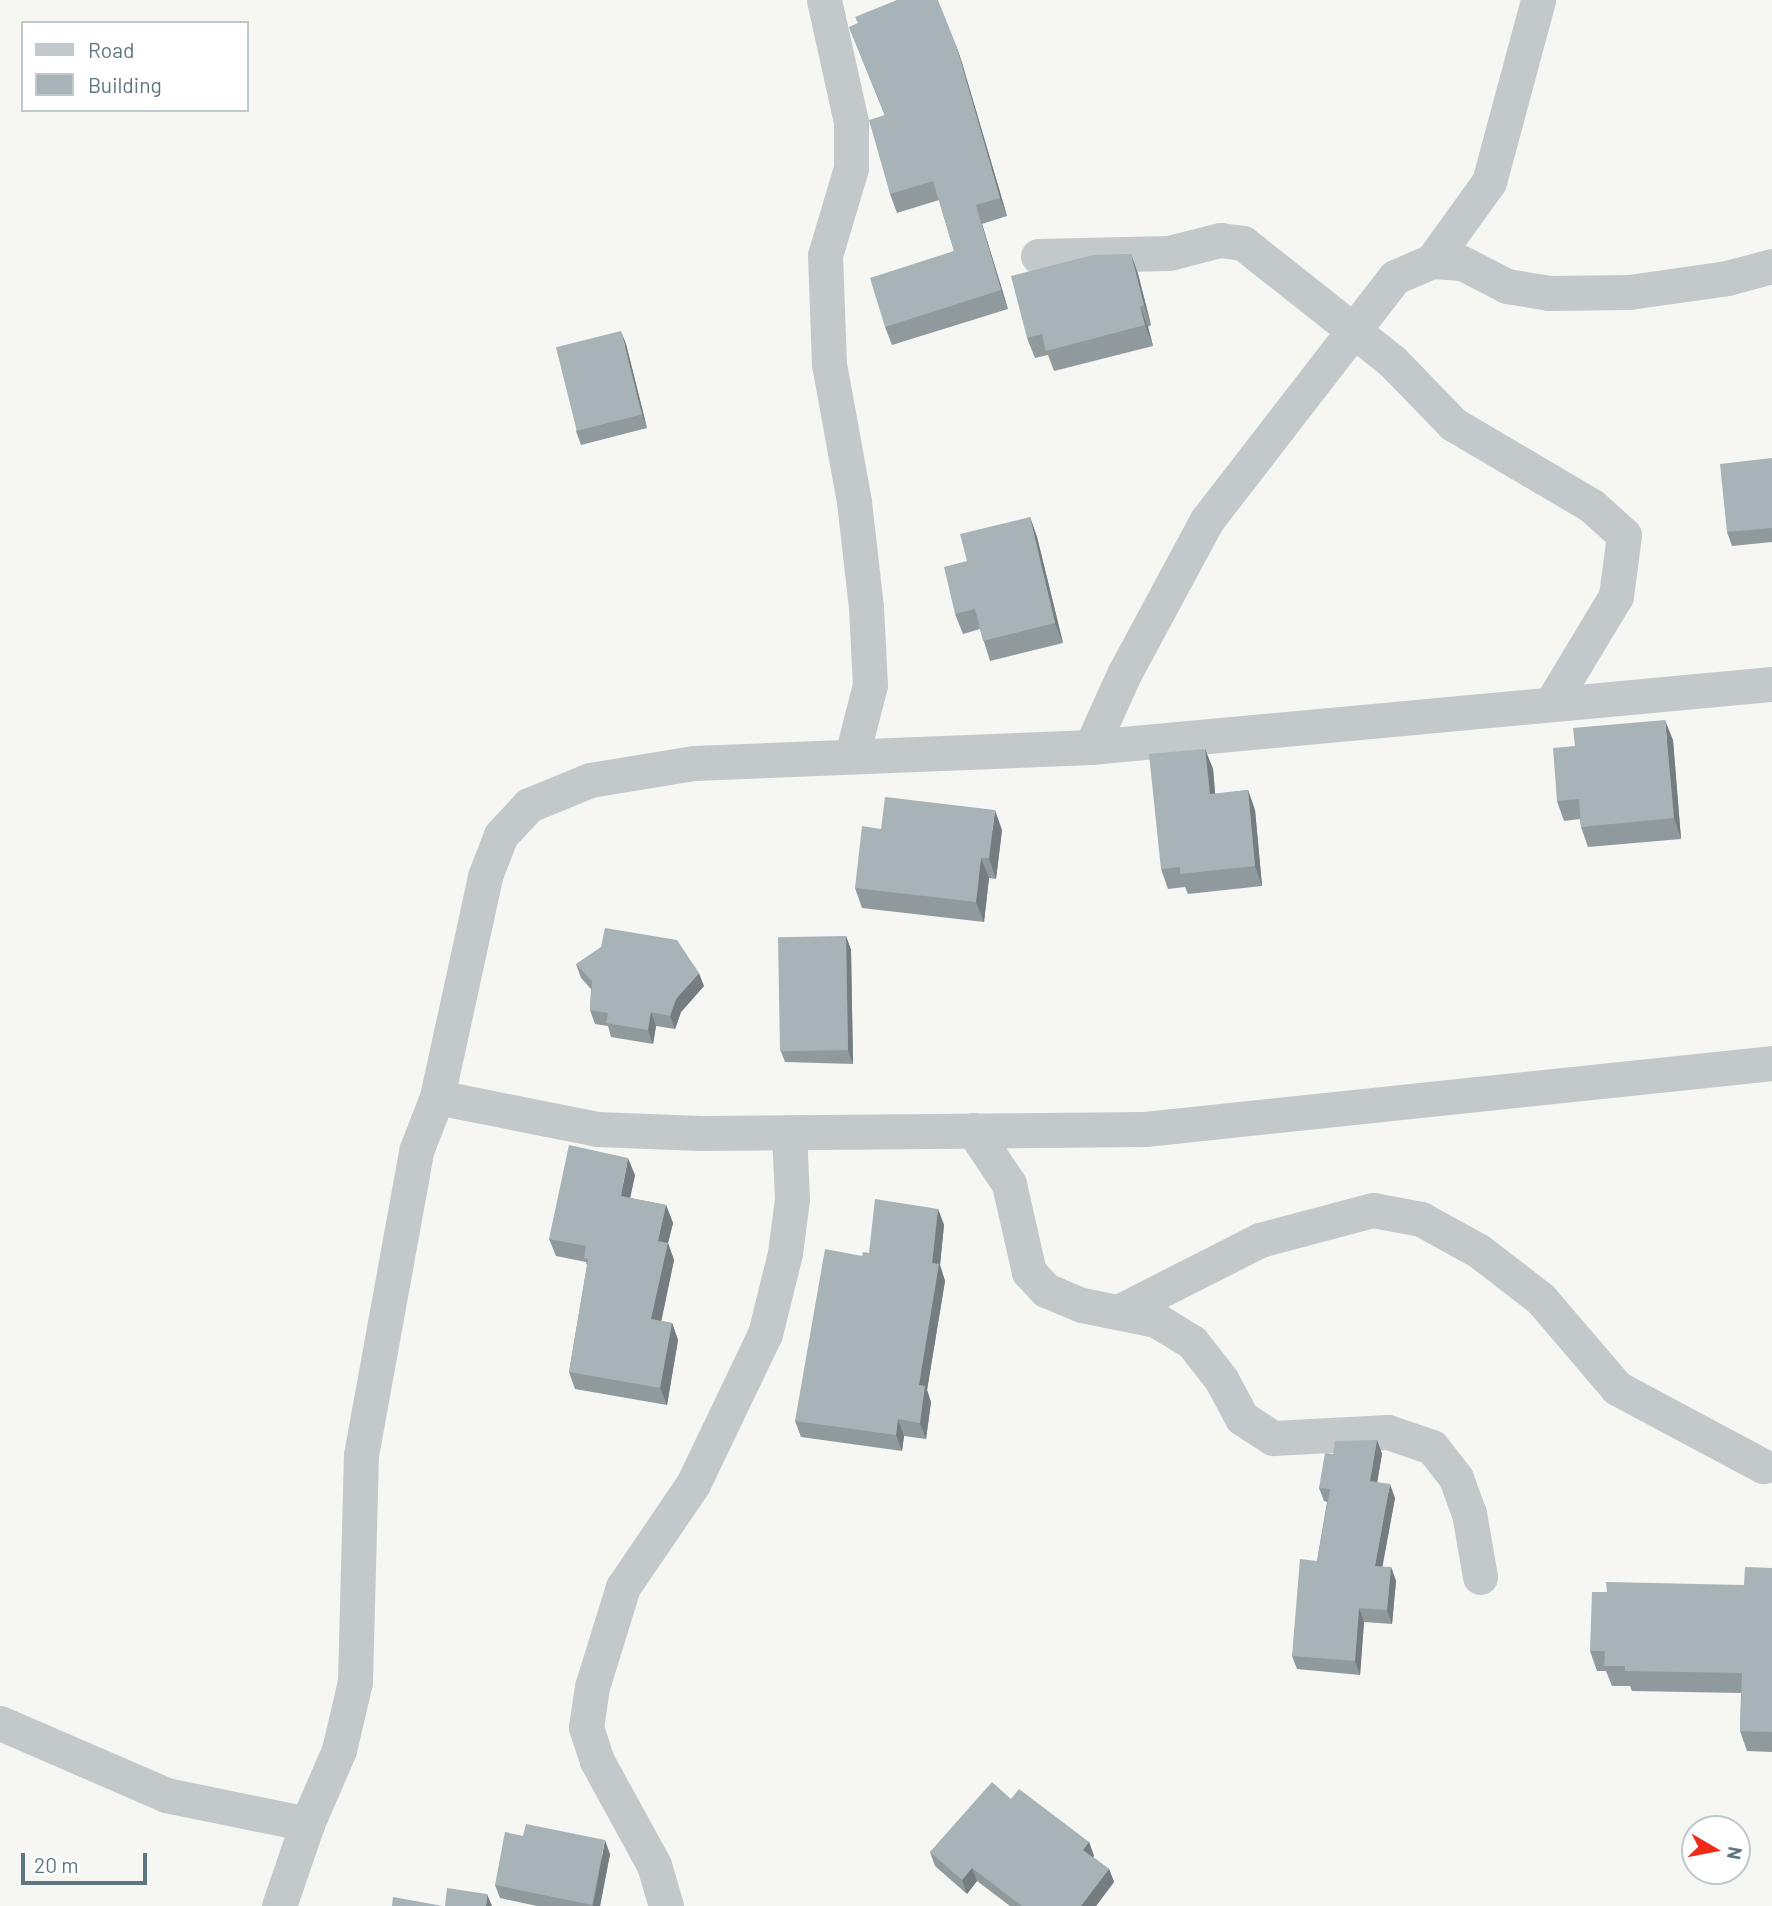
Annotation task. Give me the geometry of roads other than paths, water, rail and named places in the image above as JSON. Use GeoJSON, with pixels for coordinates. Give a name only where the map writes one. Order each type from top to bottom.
{"type":"FeatureCollection","features":[{"type":"Feature","properties":{"kind":"street"},"geometry":{"type":"LineString","coordinates":[[824,0],[851,122],[851,168],[825,255],[829,364],[854,502],[867,620],[870,685],[852,755]]}},
{"type":"Feature","properties":{"kind":"street"},"geometry":{"type":"LineString","coordinates":[[1432,261],[1489,183],[1538,0]]}},
{"type":"Feature","properties":{"kind":"street"},"geometry":{"type":"LineString","coordinates":[[1038,256],[1169,253],[1220,240],[1243,243],[1353,327],[1453,424],[1592,506],[1624,535],[1616,596],[1552,702]]}},
{"type":"Feature","properties":{"kind":"street"},"geometry":{"type":"LineString","coordinates":[[1091,747],[1124,674],[1207,520],[1353,327],[1395,277],[1432,261],[1462,264],[1507,286],[1549,293],[1629,292],[1727,278],[1772,266]]}},
{"type":"Feature","properties":{"kind":"street"},"geometry":{"type":"LineString","coordinates":[[279,1906],[307,1824],[339,1750],[355,1682],[361,1455],[416,1151],[437,1097],[485,876],[501,835],[528,805],[590,780],[694,763],[1091,747],[1552,702],[1772,684]]}},
{"type":"Feature","properties":{"kind":"street"},"geometry":{"type":"LineString","coordinates":[[437,1097],[597,1129],[789,1132],[1145,1129],[1772,1063]]}},
{"type":"Feature","properties":{"kind":"street"},"geometry":{"type":"LineString","coordinates":[[973,1130],[1009,1184],[1029,1272],[1046,1290],[1082,1305],[1156,1320],[1192,1342],[1221,1379],[1242,1418],[1273,1438],[1388,1432],[1432,1447],[1456,1478],[1469,1513],[1480,1577]]}},
{"type":"Feature","properties":{"kind":"street"},"geometry":{"type":"LineString","coordinates":[[666,1906],[654,1865],[597,1761],[586,1727],[592,1687],[623,1587],[693,1484],[765,1334],[785,1253],[792,1199],[789,1132]]}},
{"type":"Feature","properties":{"kind":"street"},"geometry":{"type":"LineString","coordinates":[[1121,1311],[1260,1240],[1373,1210],[1421,1219],[1479,1251],[1541,1299],[1616,1388],[1763,1466]]}},
{"type":"Feature","properties":{"kind":"street"},"geometry":{"type":"LineString","coordinates":[[0,1723],[166,1795],[307,1824]]}}]}
